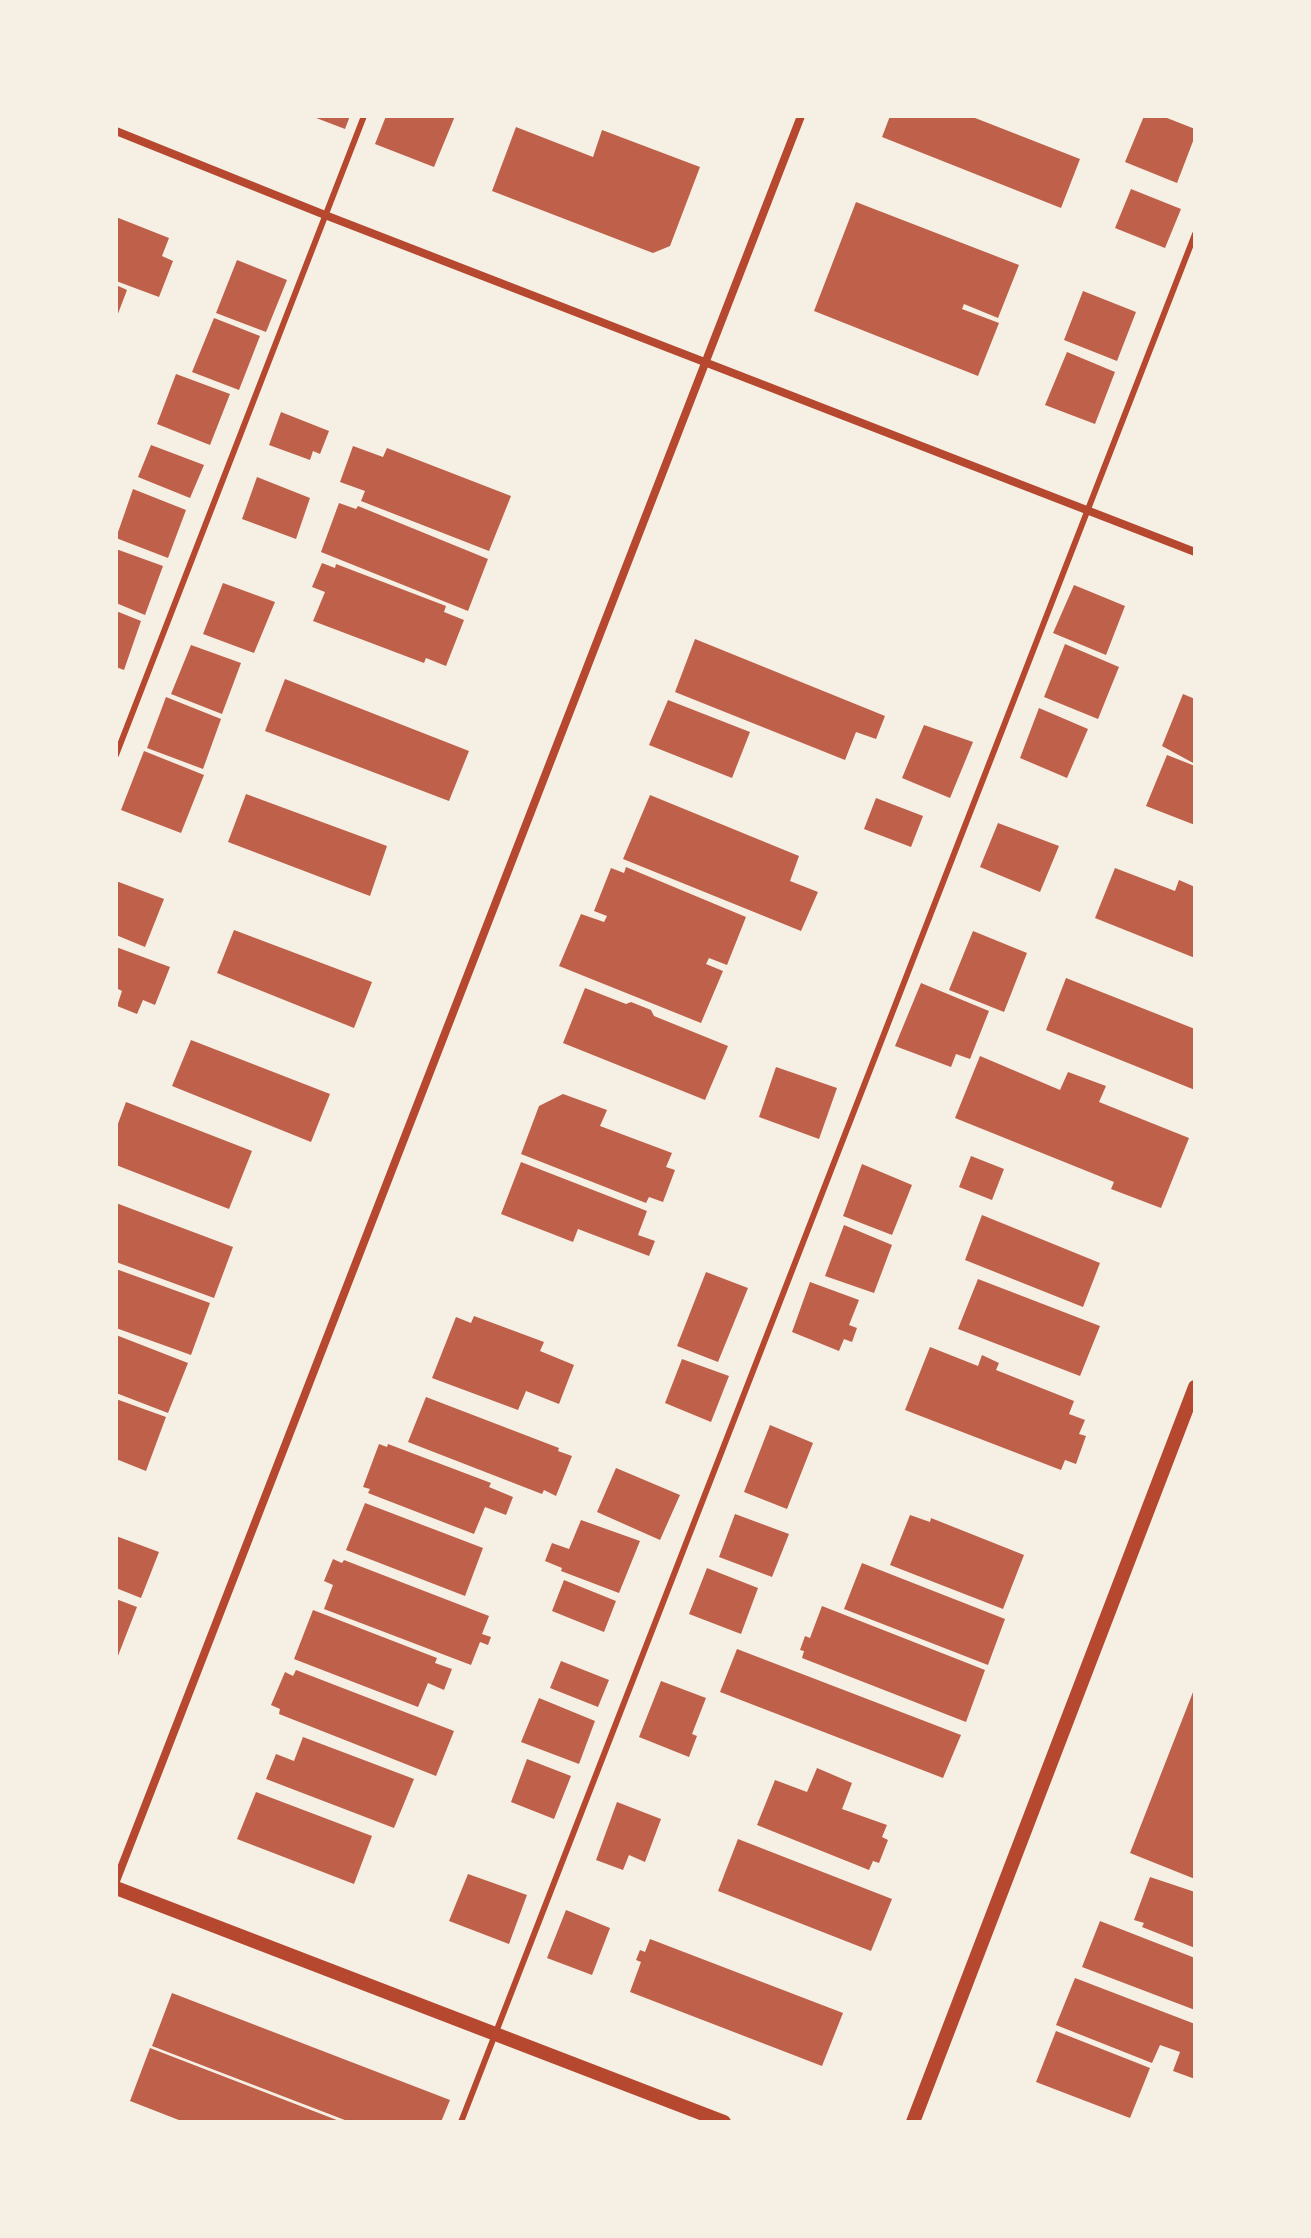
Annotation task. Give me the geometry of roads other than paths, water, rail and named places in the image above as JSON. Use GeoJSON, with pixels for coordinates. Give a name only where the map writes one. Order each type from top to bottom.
{"type":"FeatureCollection","features":[{"type":"Feature","properties":{"kind":"street"},"geometry":{"type":"LineString","coordinates":[[116,1881],[801,116]]}},
{"type":"Feature","properties":{"kind":"street"},"geometry":{"type":"LineString","coordinates":[[116,131],[704,363],[1195,552]]}},
{"type":"Feature","properties":{"kind":"street"},"geometry":{"type":"LineString","coordinates":[[913,2122],[1195,1387]]}},
{"type":"Feature","properties":{"kind":"street"},"geometry":{"type":"LineString","coordinates":[[116,1888],[724,2122]]}},
{"type":"Feature","properties":{"kind":"lane"},"geometry":{"type":"LineString","coordinates":[[116,755],[364,116]]}},
{"type":"Feature","properties":{"kind":"lane"},"geometry":{"type":"LineString","coordinates":[[461,2122],[1195,234]]}}]}
